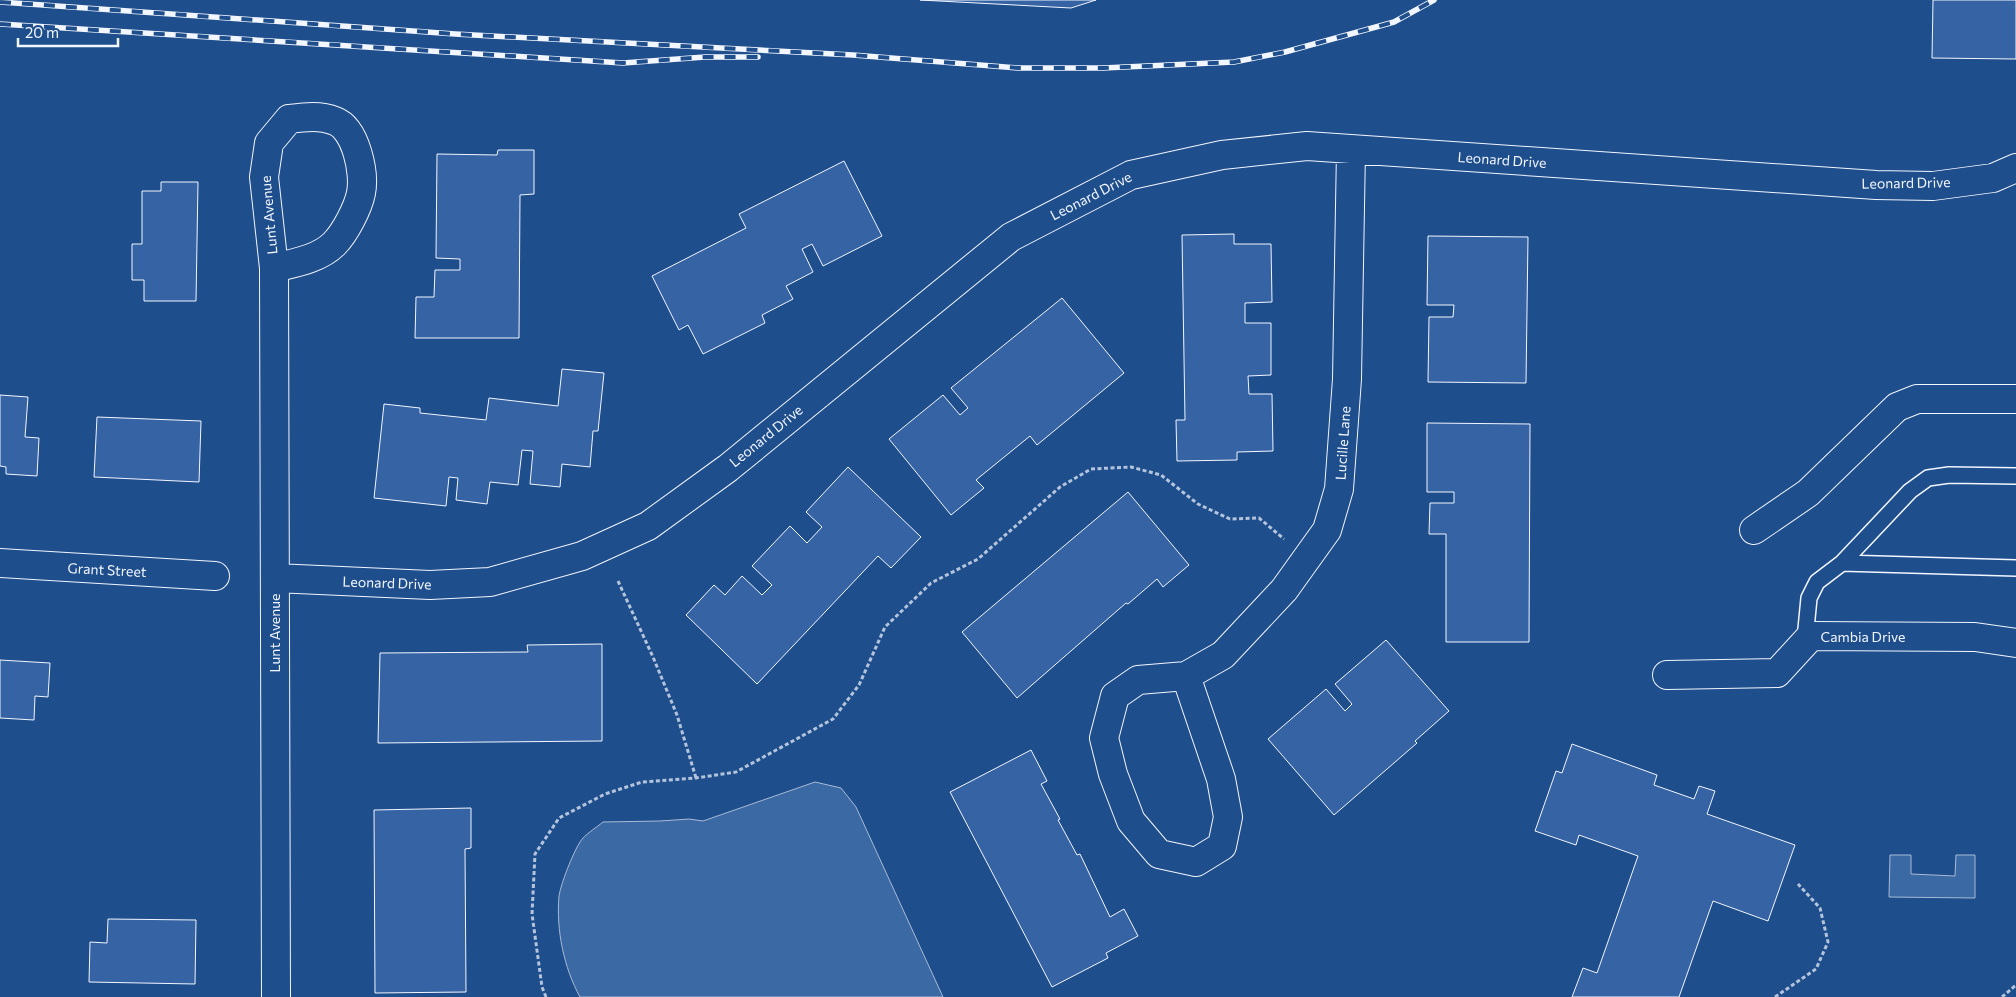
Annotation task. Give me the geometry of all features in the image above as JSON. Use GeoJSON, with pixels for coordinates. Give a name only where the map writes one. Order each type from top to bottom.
{"type":"FeatureCollection","features":[{"type":"Feature","properties":{"kind":"street","name":"Lunt Avenue"},"geometry":{"type":"LineString","coordinates":[[274,268],[313,257],[334,244],[352,216],[361,192],[359,158],[353,139],[337,121],[316,116],[290,118],[269,144],[264,177],[274,268],[276,997]]}},
{"type":"Feature","properties":{"kind":"street","name":"Leonard Drive"},"geometry":{"type":"LineString","coordinates":[[275,578],[430,585],[490,582],[582,556],[648,526],[728,468],[1011,237],[1131,175],[1222,155],[1307,146],[1876,185],[1933,186],[1993,178],[2016,168]]}},
{"type":"Feature","properties":{"kind":"street","name":"Lucille Lane"},"geometry":{"type":"LineString","coordinates":[[1186,676],[1221,779],[1228,817],[1222,846],[1196,862],[1159,854],[1130,821],[1113,774],[1104,738],[1115,696],[1138,680],[1186,676],[1223,655],[1284,590],[1327,530],[1339,489],[1347,379],[1351,149]]}},
{"type":"Feature","properties":{"kind":"street"},"geometry":{"type":"LineString","coordinates":[[1754,530],[1808,493],[1897,408],[1917,399],[2016,399]]}},
{"type":"Feature","properties":{"kind":"street","name":"Grant Street"},"geometry":{"type":"LineString","coordinates":[[0,563],[215,576]]}},
{"type":"Feature","properties":{"kind":"street","name":"Cambia Drive"},"geometry":{"type":"LineString","coordinates":[[1666,675],[1777,674],[1811,636],[1976,637],[2016,643]]}},
{"type":"Feature","properties":{"kind":"lane"},"geometry":{"type":"LineString","coordinates":[[1811,636],[1806,629],[1809,598],[1817,582],[1842,563],[1910,491],[1928,478],[1949,475],[2016,476]]}},
{"type":"Feature","properties":{"kind":"lane"},"geometry":{"type":"LineString","coordinates":[[1842,563],[2016,568]]}},
{"type":"Feature","properties":{"kind":"path"},"geometry":{"type":"LineString","coordinates":[[546,997],[542,987],[532,914],[535,854],[559,818],[605,794],[642,782],[696,778],[736,772],[833,719],[860,685],[885,627],[931,582],[978,559],[1060,487],[1092,469],[1131,467],[1161,475],[1198,504],[1230,518],[1259,518],[1284,539]]}},
{"type":"Feature","properties":{"kind":"path"},"geometry":{"type":"LineString","coordinates":[[618,581],[654,657],[677,715],[696,778]]}},
{"type":"Feature","properties":{"kind":"path"},"geometry":{"type":"LineString","coordinates":[[1775,997],[1816,969],[1828,942],[1820,908],[1798,884]]}},
{"type":"Feature","properties":{"kind":"path"},"geometry":{"type":"LineString","coordinates":[[2002,997],[2016,985]]}},
{"type":"Feature","properties":{"kind":"water"},"geometry":{"type":"Polygon","coordinates":[[[815,782],[841,788],[856,807],[943,997],[580,997],[574,986],[562,948],[558,909],[560,890],[565,876],[577,847],[585,836],[603,822],[689,819],[703,821],[815,782]]]}},
{"type":"Feature","properties":{"kind":"water"},"geometry":{"type":"Polygon","coordinates":[[[1890,855],[1911,855],[1911,874],[1955,876],[1956,855],[1975,855],[1975,898],[1889,897],[1890,855]]]}},
{"type":"Feature","properties":{"kind":"building"},"geometry":{"type":"Polygon","coordinates":[[[920,0],[1096,0],[1071,8],[920,0]]]}},
{"type":"Feature","properties":{"kind":"building"},"geometry":{"type":"Polygon","coordinates":[[[1933,0],[2016,0],[2016,59],[1932,58],[1933,0]]]}},
{"type":"Feature","properties":{"kind":"building"},"geometry":{"type":"Polygon","coordinates":[[[498,150],[534,150],[534,194],[520,195],[519,338],[415,338],[416,297],[434,297],[435,270],[460,270],[460,259],[436,258],[437,154],[497,155],[498,150]]]}},
{"type":"Feature","properties":{"kind":"building"},"geometry":{"type":"Polygon","coordinates":[[[844,161],[882,236],[823,266],[812,244],[802,249],[813,272],[786,286],[793,299],[762,315],[765,323],[703,354],[688,325],[679,330],[652,276],[746,228],[739,214],[844,161]]]}},
{"type":"Feature","properties":{"kind":"building"},"geometry":{"type":"Polygon","coordinates":[[[161,182],[198,182],[196,301],[144,301],[144,280],[132,280],[132,244],[142,244],[142,191],[161,191],[161,182]]]}},
{"type":"Feature","properties":{"kind":"building"},"geometry":{"type":"Polygon","coordinates":[[[1234,234],[1234,244],[1271,244],[1272,302],[1245,303],[1245,323],[1271,323],[1271,375],[1248,376],[1249,394],[1272,394],[1273,451],[1237,452],[1237,460],[1177,461],[1176,420],[1185,420],[1182,235],[1234,234]]]}},
{"type":"Feature","properties":{"kind":"building"},"geometry":{"type":"Polygon","coordinates":[[[1428,236],[1528,237],[1526,383],[1428,382],[1429,317],[1453,317],[1454,305],[1427,305],[1428,236]]]}},
{"type":"Feature","properties":{"kind":"building"},"geometry":{"type":"Polygon","coordinates":[[[1062,298],[1124,373],[1037,445],[1030,436],[976,480],[984,488],[951,515],[889,439],[943,395],[960,415],[968,408],[951,388],[1062,298]]]}},
{"type":"Feature","properties":{"kind":"building"},"geometry":{"type":"Polygon","coordinates":[[[562,369],[604,373],[598,431],[593,431],[590,467],[562,464],[560,487],[530,484],[533,451],[522,450],[518,485],[490,482],[487,504],[456,500],[458,478],[449,477],[446,506],[374,498],[384,404],[420,408],[420,413],[486,420],[489,398],[558,406],[562,369]]]}},
{"type":"Feature","properties":{"kind":"building"},"geometry":{"type":"Polygon","coordinates":[[[0,395],[28,397],[25,437],[39,438],[37,476],[6,474],[6,467],[0,466],[0,395]]]}},
{"type":"Feature","properties":{"kind":"building"},"geometry":{"type":"Polygon","coordinates":[[[97,417],[201,421],[199,482],[94,477],[97,417]]]}},
{"type":"Feature","properties":{"kind":"building"},"geometry":{"type":"Polygon","coordinates":[[[1427,423],[1530,424],[1529,642],[1446,642],[1446,534],[1429,534],[1430,503],[1454,503],[1454,492],[1427,492],[1427,423]]]}},
{"type":"Feature","properties":{"kind":"building"},"geometry":{"type":"Polygon","coordinates":[[[848,467],[921,537],[891,568],[878,556],[757,684],[686,615],[714,585],[725,595],[742,576],[762,595],[772,585],[752,566],[790,526],[807,543],[822,527],[806,512],[848,467]]]}},
{"type":"Feature","properties":{"kind":"building"},"geometry":{"type":"Polygon","coordinates":[[[1128,492],[1189,565],[1163,587],[1157,579],[1128,604],[1126,603],[1017,698],[962,632],[1128,492]]]}},
{"type":"Feature","properties":{"kind":"building"},"geometry":{"type":"Polygon","coordinates":[[[1386,640],[1449,711],[1415,741],[1417,743],[1334,815],[1268,739],[1326,689],[1345,711],[1352,704],[1335,684],[1386,640]]]}},
{"type":"Feature","properties":{"kind":"building"},"geometry":{"type":"Polygon","coordinates":[[[602,644],[602,741],[378,743],[380,653],[528,652],[527,645],[602,644]]]}},
{"type":"Feature","properties":{"kind":"building"},"geometry":{"type":"Polygon","coordinates":[[[0,660],[50,663],[48,697],[35,696],[34,720],[0,718],[0,660]]]}},
{"type":"Feature","properties":{"kind":"building"},"geometry":{"type":"Polygon","coordinates":[[[1572,744],[1657,775],[1654,785],[1694,799],[1699,786],[1715,791],[1707,814],[1795,845],[1768,921],[1713,901],[1679,997],[1572,997],[1583,968],[1597,973],[1638,856],[1579,835],[1576,845],[1535,831],[1556,771],[1562,773],[1572,744]]]}},
{"type":"Feature","properties":{"kind":"building"},"geometry":{"type":"Polygon","coordinates":[[[1031,750],[1047,781],[1041,784],[1060,819],[1058,820],[1077,855],[1080,854],[1110,917],[1124,909],[1138,936],[1106,953],[1108,958],[1052,987],[950,792],[1031,750]]]}},
{"type":"Feature","properties":{"kind":"building"},"geometry":{"type":"Polygon","coordinates":[[[471,808],[471,848],[465,849],[466,992],[375,993],[374,810],[471,808]]]}},
{"type":"Feature","properties":{"kind":"building"},"geometry":{"type":"Polygon","coordinates":[[[108,919],[196,920],[195,984],[89,982],[90,942],[107,943],[108,919]]]}},
{"type":"Feature","properties":{"kind":"railway"},"geometry":{"type":"LineString","coordinates":[[0,2],[455,34],[853,55],[1018,68],[1103,68],[1234,62],[1285,52],[1394,22],[1434,0]]}},
{"type":"Feature","properties":{"kind":"railway"},"geometry":{"type":"LineString","coordinates":[[0,24],[623,63],[705,57],[758,57]]}}]}
